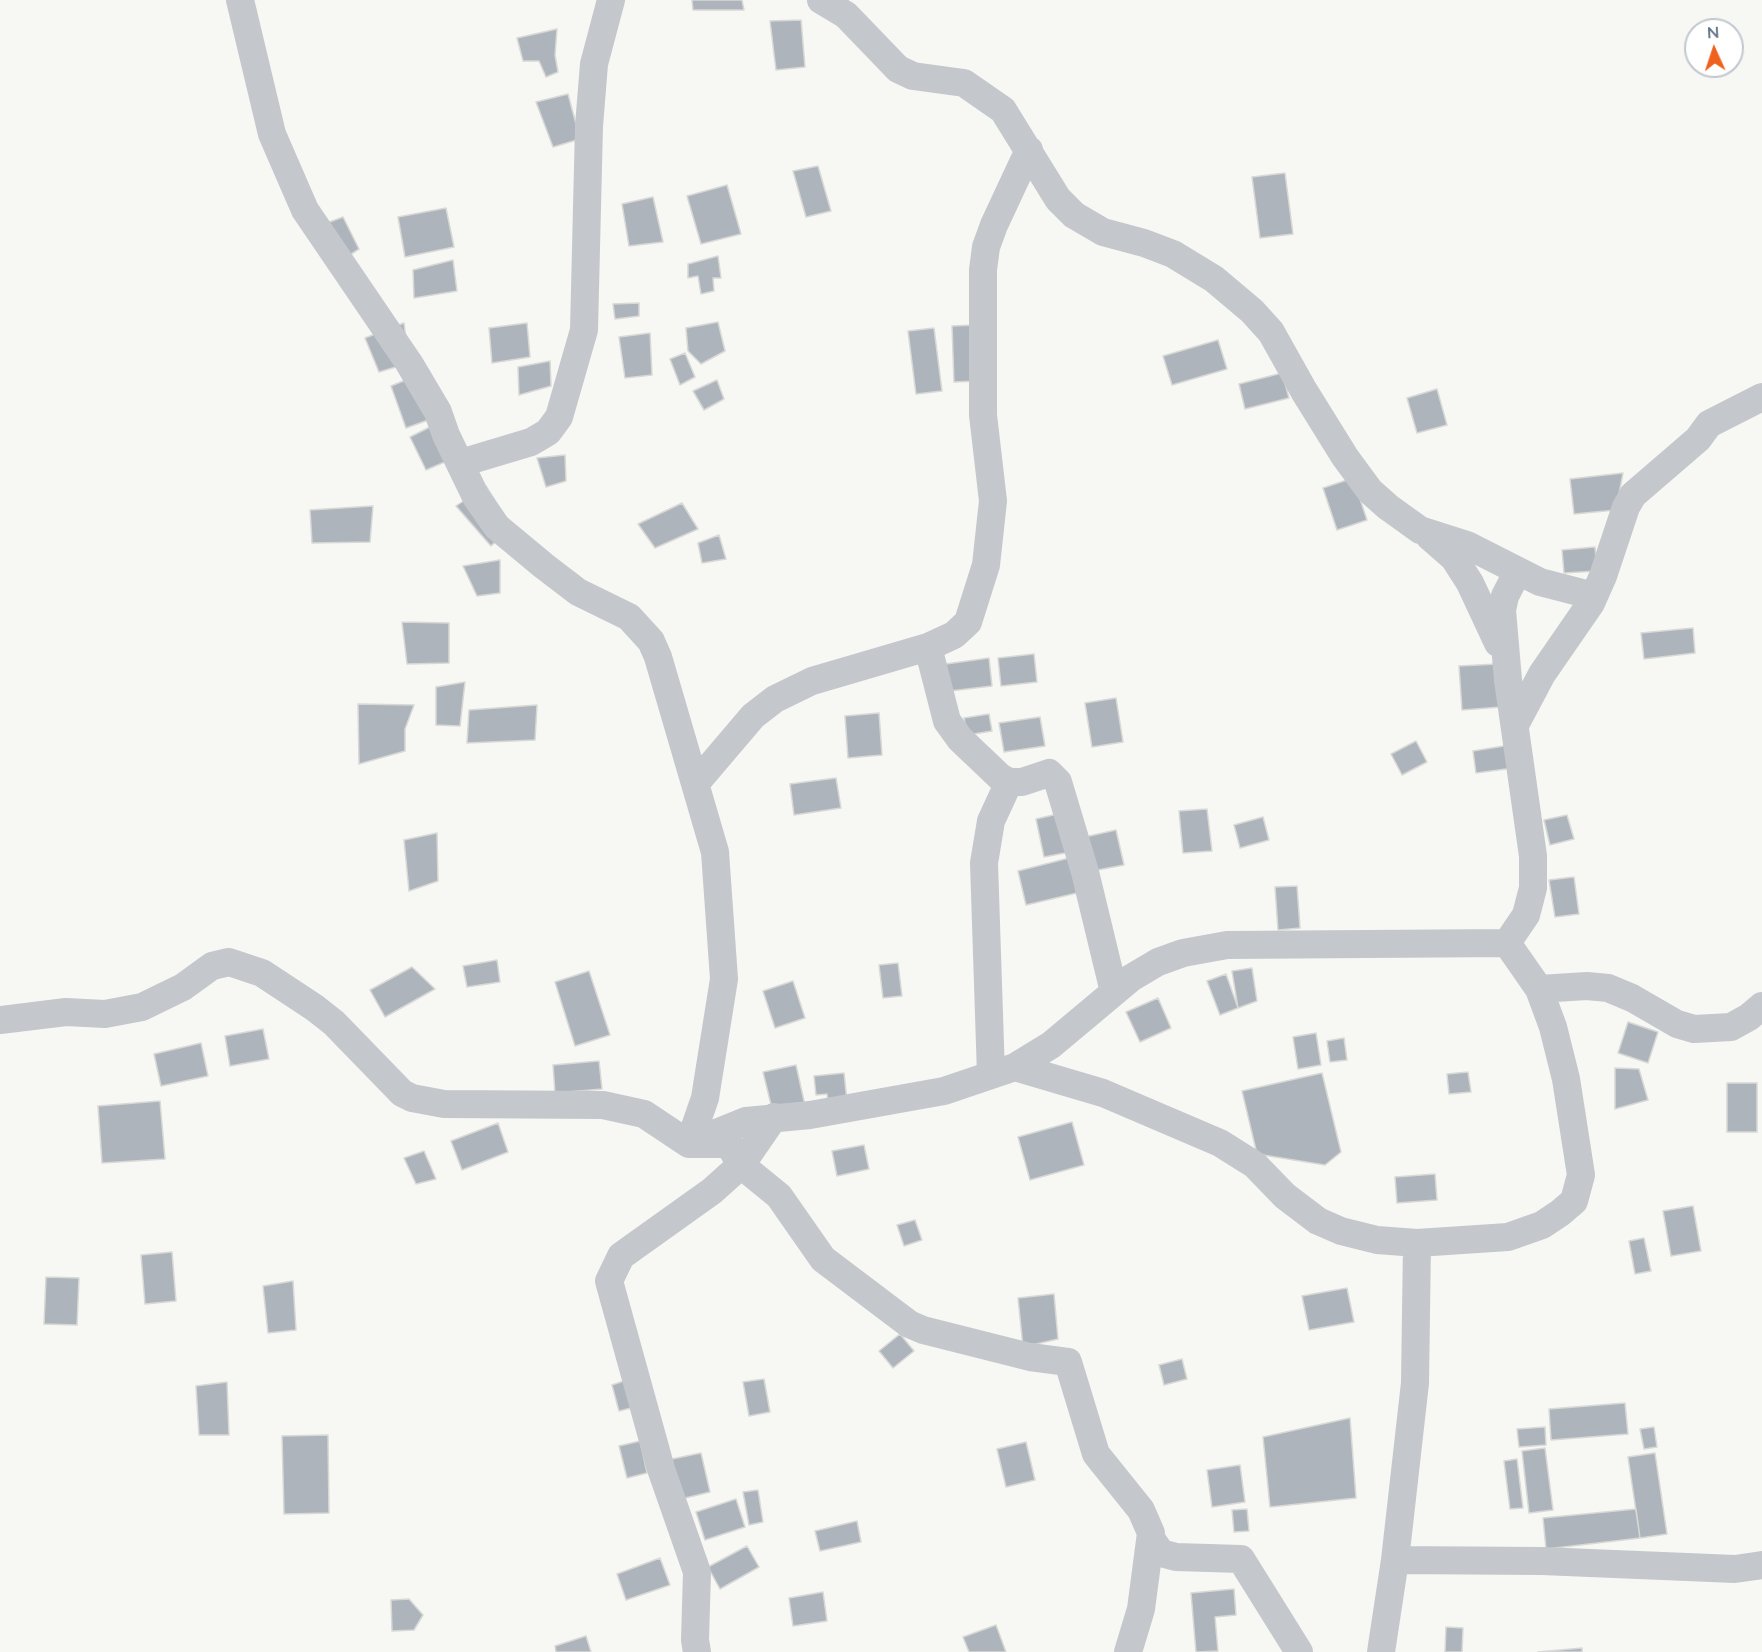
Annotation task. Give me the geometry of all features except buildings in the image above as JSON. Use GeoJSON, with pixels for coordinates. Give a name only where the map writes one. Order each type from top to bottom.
{"type":"FeatureCollection","features":[{"type":"Feature","properties":{"kind":"street"},"geometry":{"type":"LineString","coordinates":[[240,0],[273,134],[305,210],[409,363],[438,412],[446,435],[476,497],[497,527],[578,592],[629,617],[651,641],[716,852],[724,979],[705,1098],[689,1144]]}},
{"type":"Feature","properties":{"kind":"street"},"geometry":{"type":"LineString","coordinates":[[460,463],[531,442],[548,432],[559,417],[584,330],[589,126],[594,64],[611,0]]}},
{"type":"Feature","properties":{"kind":"street"},"geometry":{"type":"LineString","coordinates":[[821,0],[846,15],[898,69],[913,76],[964,83],[1003,110],[1058,199],[1074,215],[1103,232],[1173,254],[1214,279],[1252,311],[1271,332],[1310,400],[1370,491],[1454,558],[1470,583],[1506,662]]}},
{"type":"Feature","properties":{"kind":"street"},"geometry":{"type":"LineString","coordinates":[[696,783],[753,716],[775,699],[812,681],[928,646],[954,635],[968,622],[986,566],[991,540],[993,501],[983,415],[983,270],[986,247],[994,225],[1029,150]]}},
{"type":"Feature","properties":{"kind":"street"},"geometry":{"type":"LineString","coordinates":[[1515,725],[1542,674],[1579,623],[1594,596],[1626,507],[1633,495],[1698,439],[1709,424],[1762,397]]}},
{"type":"Feature","properties":{"kind":"street"},"geometry":{"type":"LineString","coordinates":[[1420,530],[1467,545],[1548,585],[1594,596]]}},
{"type":"Feature","properties":{"kind":"street"},"geometry":{"type":"LineString","coordinates":[[1507,943],[1526,915],[1533,888],[1533,856],[1506,662],[1502,610],[1505,596],[1518,572]]}},
{"type":"Feature","properties":{"kind":"street"},"geometry":{"type":"LineString","coordinates":[[928,646],[951,729],[1000,777],[1009,782],[1022,782],[1049,773],[1058,782],[1085,872],[1114,992]]}},
{"type":"Feature","properties":{"kind":"street"},"geometry":{"type":"LineString","coordinates":[[1003,1071],[984,863],[991,821],[1009,782]]}},
{"type":"Feature","properties":{"kind":"street"},"geometry":{"type":"LineString","coordinates":[[689,1144],[746,1121],[810,1115],[908,1099],[944,1091],[1003,1071],[1051,1045],[1131,978],[1158,962],[1183,953],[1227,945],[1507,943]]}},
{"type":"Feature","properties":{"kind":"street"},"geometry":{"type":"LineString","coordinates":[[1003,1071],[1103,1093],[1220,1143],[1255,1165],[1286,1196],[1318,1221],[1341,1231],[1377,1240],[1417,1244],[1508,1237],[1542,1225],[1574,1201],[1581,1175],[1566,1079],[1553,1027],[1539,989],[1507,943]]}},
{"type":"Feature","properties":{"kind":"street"},"geometry":{"type":"LineString","coordinates":[[0,1020],[66,1012],[105,1014],[142,1007],[183,987],[212,966],[229,962],[262,973],[315,1008],[334,1023],[402,1093],[412,1098],[436,1104],[603,1105],[644,1114],[689,1144],[729,1144],[741,1165],[779,1196],[824,1259],[909,1324],[923,1330],[1030,1357],[1068,1362],[1096,1454],[1141,1510],[1149,1524],[1152,1540],[1141,1608],[1128,1652]]}},
{"type":"Feature","properties":{"kind":"street"},"geometry":{"type":"LineString","coordinates":[[1539,989],[1587,986],[1608,988],[1632,998],[1677,1024],[1694,1029],[1731,1027],[1749,1017],[1762,1006]]}},
{"type":"Feature","properties":{"kind":"street"},"geometry":{"type":"LineString","coordinates":[[694,1649],[697,1572],[660,1469],[609,1281],[621,1256],[712,1191],[741,1165],[774,1117]]}},
{"type":"Feature","properties":{"kind":"street"},"geometry":{"type":"LineString","coordinates":[[1381,1652],[1395,1560],[1415,1383],[1417,1244]]}},
{"type":"Feature","properties":{"kind":"street"},"geometry":{"type":"LineString","coordinates":[[1152,1540],[1161,1553],[1176,1557],[1241,1558],[1299,1652]]}},
{"type":"Feature","properties":{"kind":"street"},"geometry":{"type":"LineString","coordinates":[[1395,1560],[1542,1561],[1735,1569],[1762,1565]]}}]}
